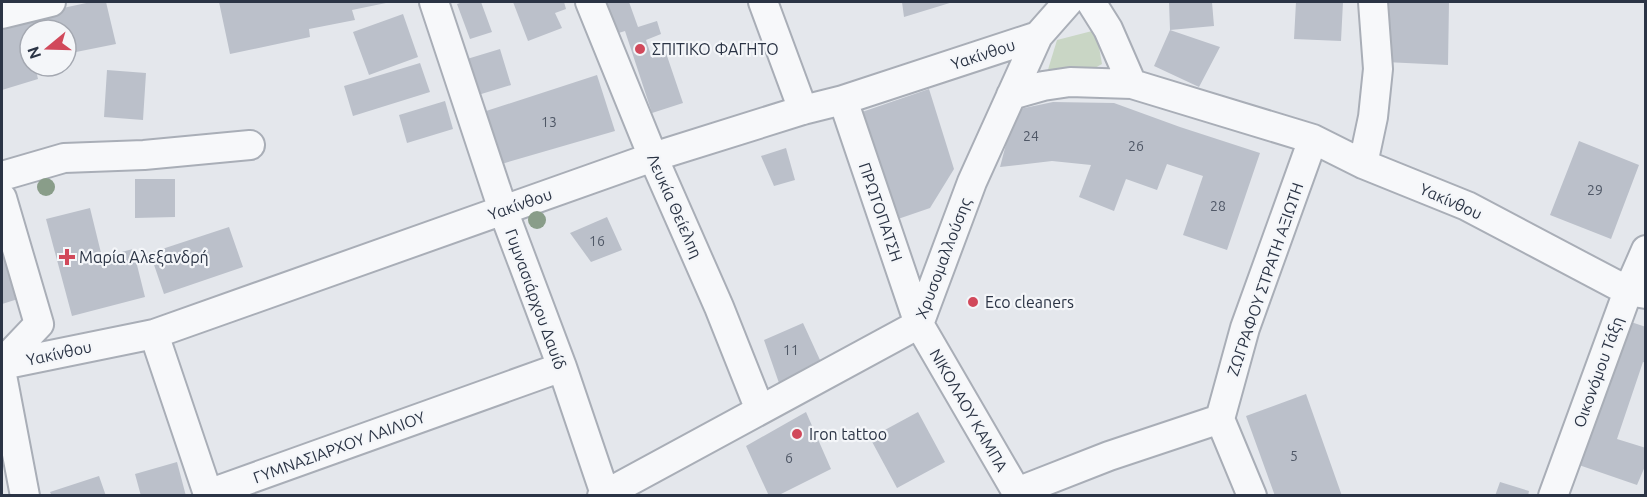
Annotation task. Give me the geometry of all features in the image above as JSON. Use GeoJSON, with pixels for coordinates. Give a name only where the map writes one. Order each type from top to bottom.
{"type":"FeatureCollection","features":[{"type":"Feature","properties":{"kind":"street"},"geometry":{"type":"LineString","coordinates":[[2,14],[51,2]]}},
{"type":"Feature","properties":{"kind":"street","name":"Γυμνασιάρχου Δαυίδ"},"geometry":{"type":"LineString","coordinates":[[434,2],[504,210],[562,367],[603,495]]}},
{"type":"Feature","properties":{"kind":"street","name":"Λευκία Θείελπη"},"geometry":{"type":"LineString","coordinates":[[590,2],[760,410]]}},
{"type":"Feature","properties":{"kind":"street"},"geometry":{"type":"LineString","coordinates":[[763,2],[803,110]]}},
{"type":"Feature","properties":{"kind":"street","name":"Χρυσομαλλούσης"},"geometry":{"type":"LineString","coordinates":[[603,495],[919,324],[972,182],[1038,36],[1068,2]]}},
{"type":"Feature","properties":{"kind":"street"},"geometry":{"type":"LineString","coordinates":[[1091,2],[1108,29],[1132,84]]}},
{"type":"Feature","properties":{"kind":"street"},"geometry":{"type":"LineString","coordinates":[[1363,164],[1373,117],[1378,69],[1373,2]]}},
{"type":"Feature","properties":{"kind":"street","name":"Υακίνθου"},"geometry":{"type":"LineString","coordinates":[[2,364],[154,334],[653,157],[803,110],[843,100],[1038,36]]}},
{"type":"Feature","properties":{"kind":"street","name":"Υακίνθου"},"geometry":{"type":"LineString","coordinates":[[1011,95],[1043,86],[1070,82],[1132,84],[1313,139],[1363,164],[1467,206],[1637,293]]}},
{"type":"Feature","properties":{"kind":"street","name":"ΠΡΩΤΟΠΑΤΣΗ"},"geometry":{"type":"LineString","coordinates":[[843,100],[919,324]]}},
{"type":"Feature","properties":{"kind":"street","name":"ΖΩΓΡΑΦΟΥ ΣΤΡΑΤΗ ΑΞΙΩΤΗ"},"geometry":{"type":"LineString","coordinates":[[1220,419],[1245,328],[1313,139]]}},
{"type":"Feature","properties":{"kind":"street"},"geometry":{"type":"LineString","coordinates":[[2,176],[64,158],[144,155],[250,145]]}},
{"type":"Feature","properties":{"kind":"street"},"geometry":{"type":"LineString","coordinates":[[2,198],[39,324],[2,364]]}},
{"type":"Feature","properties":{"kind":"street","name":"Οικονόμου Τάξη"},"geometry":{"type":"LineString","coordinates":[[1553,495],[1637,293],[1646,249]]}},
{"type":"Feature","properties":{"kind":"street","name":"ΝΙΚΟΛΑΟΥ ΚΑΜΠΑ"},"geometry":{"type":"LineString","coordinates":[[919,324],[1018,494]]}},
{"type":"Feature","properties":{"kind":"street","name":"ΓΥΜΝΑΣΙΑΡΧΟΥ ΛΑΙΛΙΟΥ"},"geometry":{"type":"LineString","coordinates":[[154,334],[208,494],[562,367]]}},
{"type":"Feature","properties":{"kind":"street"},"geometry":{"type":"LineString","coordinates":[[2,375],[25,495]]}},
{"type":"Feature","properties":{"kind":"street"},"geometry":{"type":"LineString","coordinates":[[1018,494],[1109,456],[1220,419],[1252,495]]}},
{"type":"Feature","properties":{"kind":"green space"},"geometry":{"type":"Polygon","coordinates":[[[1096,30],[1102,64],[1070,82],[1043,86],[1057,40],[1096,30]]]}},
{"type":"Feature","properties":{"kind":"building"},"geometry":{"type":"Polygon","coordinates":[[[91,2],[106,2],[116,44],[78,52],[78,18],[18,18],[18,78],[38,79],[2,90],[2,21],[91,2]]]}},
{"type":"Feature","properties":{"kind":"building"},"geometry":{"type":"Polygon","coordinates":[[[219,2],[386,3],[352,10],[355,20],[309,29],[310,37],[230,54],[219,2]]]}},
{"type":"Feature","properties":{"kind":"building"},"geometry":{"type":"Polygon","coordinates":[[[481,2],[492,32],[470,39],[457,4],[481,2]]]}},
{"type":"Feature","properties":{"kind":"building"},"geometry":{"type":"Polygon","coordinates":[[[513,2],[564,2],[566,9],[555,13],[562,28],[528,41],[513,2]]]}},
{"type":"Feature","properties":{"kind":"building"},"geometry":{"type":"Polygon","coordinates":[[[597,2],[629,2],[638,27],[657,21],[661,34],[646,40],[652,58],[666,53],[683,103],[652,113],[625,31],[609,36],[597,2]]]}},
{"type":"Feature","properties":{"kind":"building"},"geometry":{"type":"Polygon","coordinates":[[[902,2],[953,2],[904,17],[902,2]]]}},
{"type":"Feature","properties":{"kind":"building"},"geometry":{"type":"Polygon","coordinates":[[[1169,2],[1212,2],[1214,26],[1170,30],[1169,2]]]}},
{"type":"Feature","properties":{"kind":"building"},"geometry":{"type":"Polygon","coordinates":[[[1296,2],[1343,2],[1341,41],[1294,39],[1296,2]]]}},
{"type":"Feature","properties":{"kind":"building"},"geometry":{"type":"Polygon","coordinates":[[[1388,2],[1449,2],[1448,65],[1385,62],[1388,2]]]}},
{"type":"Feature","properties":{"kind":"building"},"geometry":{"type":"Polygon","coordinates":[[[403,14],[418,57],[369,75],[353,32],[403,14]]]}},
{"type":"Feature","properties":{"kind":"building"},"geometry":{"type":"Polygon","coordinates":[[[1170,30],[1220,47],[1199,87],[1154,66],[1170,30]]]}},
{"type":"Feature","properties":{"kind":"building"},"geometry":{"type":"Polygon","coordinates":[[[500,49],[511,85],[478,95],[467,59],[500,49]]]}},
{"type":"Feature","properties":{"kind":"building"},"geometry":{"type":"Polygon","coordinates":[[[420,63],[430,92],[353,116],[344,86],[420,63]]]}},
{"type":"Feature","properties":{"kind":"building"},"geometry":{"type":"Polygon","coordinates":[[[107,70],[146,73],[143,120],[104,117],[107,70]]]}},
{"type":"Feature","properties":{"kind":"building"},"geometry":{"type":"Polygon","coordinates":[[[597,75],[615,131],[498,165],[483,112],[597,75]]]}},
{"type":"Feature","properties":{"kind":"building"},"geometry":{"type":"Polygon","coordinates":[[[929,89],[954,169],[930,208],[898,219],[862,112],[929,89]]]}},
{"type":"Feature","properties":{"kind":"building"},"geometry":{"type":"Polygon","coordinates":[[[445,101],[453,129],[407,143],[399,115],[445,101]]]}},
{"type":"Feature","properties":{"kind":"building"},"geometry":{"type":"Polygon","coordinates":[[[1053,102],[1114,103],[1260,153],[1227,250],[1183,235],[1203,176],[1167,164],[1157,190],[1126,179],[1114,211],[1079,197],[1091,165],[1052,161],[1000,167],[1015,110],[1053,102]]]}},
{"type":"Feature","properties":{"kind":"building"},"geometry":{"type":"Polygon","coordinates":[[[1579,141],[1639,165],[1611,239],[1550,215],[1579,141]]]}},
{"type":"Feature","properties":{"kind":"building"},"geometry":{"type":"Polygon","coordinates":[[[786,148],[795,180],[774,186],[761,156],[786,148]]]}},
{"type":"Feature","properties":{"kind":"building"},"geometry":{"type":"Polygon","coordinates":[[[135,179],[175,179],[175,217],[135,218],[135,179]]]}},
{"type":"Feature","properties":{"kind":"building"},"geometry":{"type":"Polygon","coordinates":[[[90,208],[102,257],[133,249],[145,297],[72,316],[46,219],[90,208]]]}},
{"type":"Feature","properties":{"kind":"building"},"geometry":{"type":"Polygon","coordinates":[[[607,217],[622,250],[591,262],[570,233],[607,217]]]}},
{"type":"Feature","properties":{"kind":"building"},"geometry":{"type":"Polygon","coordinates":[[[229,227],[243,267],[164,294],[150,253],[229,227]]]}},
{"type":"Feature","properties":{"kind":"building"},"geometry":{"type":"Polygon","coordinates":[[[2,243],[18,299],[2,304],[2,243]]]}},
{"type":"Feature","properties":{"kind":"building"},"geometry":{"type":"Polygon","coordinates":[[[1625,320],[1646,327],[1646,363],[1643,362],[1617,439],[1646,448],[1646,464],[1637,485],[1576,464],[1625,320]]]}},
{"type":"Feature","properties":{"kind":"building"},"geometry":{"type":"Polygon","coordinates":[[[803,323],[820,360],[779,383],[764,340],[803,323]]]}},
{"type":"Feature","properties":{"kind":"building"},"geometry":{"type":"Polygon","coordinates":[[[1306,394],[1342,496],[1275,496],[1246,416],[1306,394]]]}},
{"type":"Feature","properties":{"kind":"building"},"geometry":{"type":"Polygon","coordinates":[[[806,412],[831,469],[777,496],[769,496],[746,446],[806,412]]]}},
{"type":"Feature","properties":{"kind":"building"},"geometry":{"type":"Polygon","coordinates":[[[918,412],[945,462],[897,488],[870,438],[918,412]]]}},
{"type":"Feature","properties":{"kind":"building"},"geometry":{"type":"Polygon","coordinates":[[[177,462],[186,496],[141,496],[135,474],[177,462]]]}},
{"type":"Feature","properties":{"kind":"building"},"geometry":{"type":"Polygon","coordinates":[[[99,476],[106,496],[52,496],[50,492],[99,476]]]}},
{"type":"Feature","properties":{"kind":"building"},"geometry":{"type":"Polygon","coordinates":[[[1500,482],[1529,491],[1528,496],[1495,496],[1500,482]]]}},
{"type":"Feature","properties":{"kind":"place","name":"ΣΠΙΤΙΚΟ ΦΑΓΗΤΟ"},"geometry":{"type":"Point","coordinates":[640,49]}},
{"type":"Feature","properties":{"kind":"place","name":"Μαρία Αλεξανδρή"},"geometry":{"type":"Point","coordinates":[67,257]}},
{"type":"Feature","properties":{"kind":"place","name":"Eco cleaners"},"geometry":{"type":"Point","coordinates":[973,302]}},
{"type":"Feature","properties":{"kind":"place","name":"Iron tattoo"},"geometry":{"type":"Point","coordinates":[797,434]}}]}
